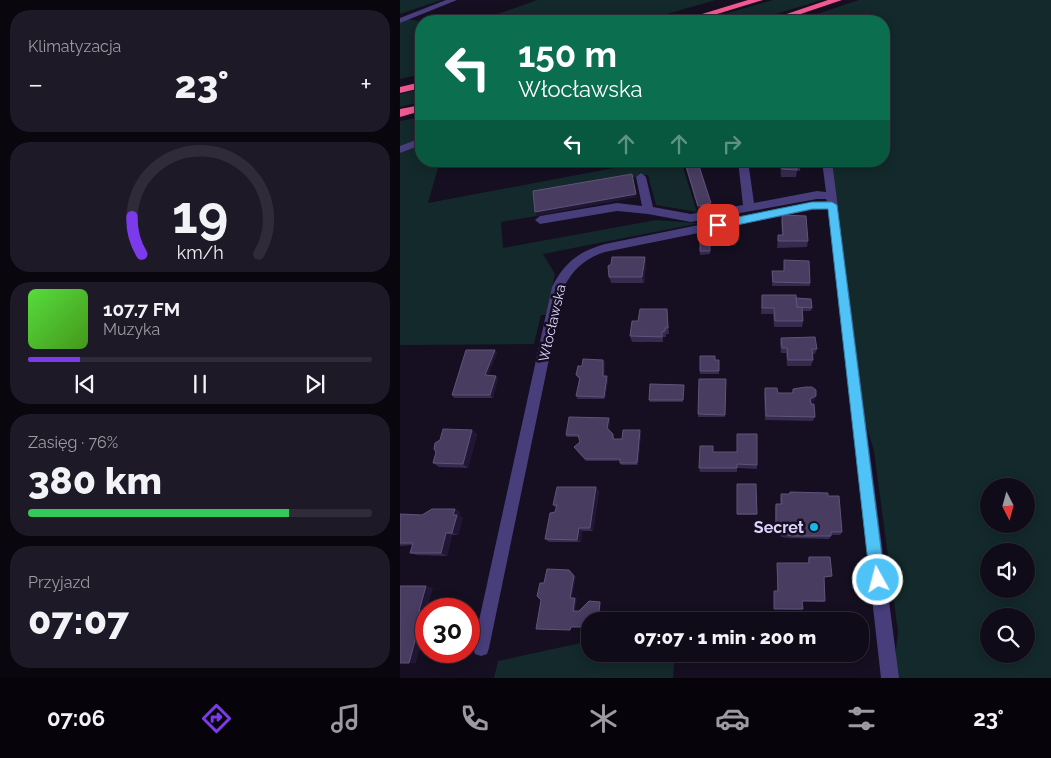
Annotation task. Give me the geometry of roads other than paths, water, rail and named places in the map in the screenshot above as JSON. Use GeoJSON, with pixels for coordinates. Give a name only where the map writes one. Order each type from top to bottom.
{"type":"FeatureCollection","features":[{"type":"Feature","properties":{"kind":"highway"},"geometry":{"type":"LineString","coordinates":[[705,15],[758,0]]}},
{"type":"Feature","properties":{"kind":"highway"},"geometry":{"type":"LineString","coordinates":[[790,15],[837,0]]}},
{"type":"Feature","properties":{"kind":"highway"},"geometry":{"type":"LineString","coordinates":[[400,90],[415,86]]}},
{"type":"Feature","properties":{"kind":"highway"},"geometry":{"type":"LineString","coordinates":[[400,113],[415,109]]}},
{"type":"Feature","properties":{"kind":"street"},"geometry":{"type":"LineString","coordinates":[[400,20],[452,0]]}},
{"type":"Feature","properties":{"kind":"street"},"geometry":{"type":"LineString","coordinates":[[400,150],[415,144]]}},
{"type":"Feature","properties":{"kind":"street"},"geometry":{"type":"LineString","coordinates":[[744,167],[749,208]]}},
{"type":"Feature","properties":{"kind":"street"},"geometry":{"type":"LineString","coordinates":[[828,167],[890,678]]}},
{"type":"Feature","properties":{"kind":"street"},"geometry":{"type":"LineString","coordinates":[[641,177],[648,210]]}},
{"type":"Feature","properties":{"kind":"street"},"geometry":{"type":"LineString","coordinates":[[540,220],[617,207],[648,210],[691,218],[817,195],[832,200]]}},
{"type":"Feature","properties":{"kind":"street","name":"Włocławska"},"geometry":{"type":"LineString","coordinates":[[481,648],[558,287],[566,271],[580,257],[605,248],[812,206],[832,200]]}},
{"type":"Feature","properties":{"kind":"place","name":"Secret"},"geometry":{"type":"Point","coordinates":[814,527]}}]}
